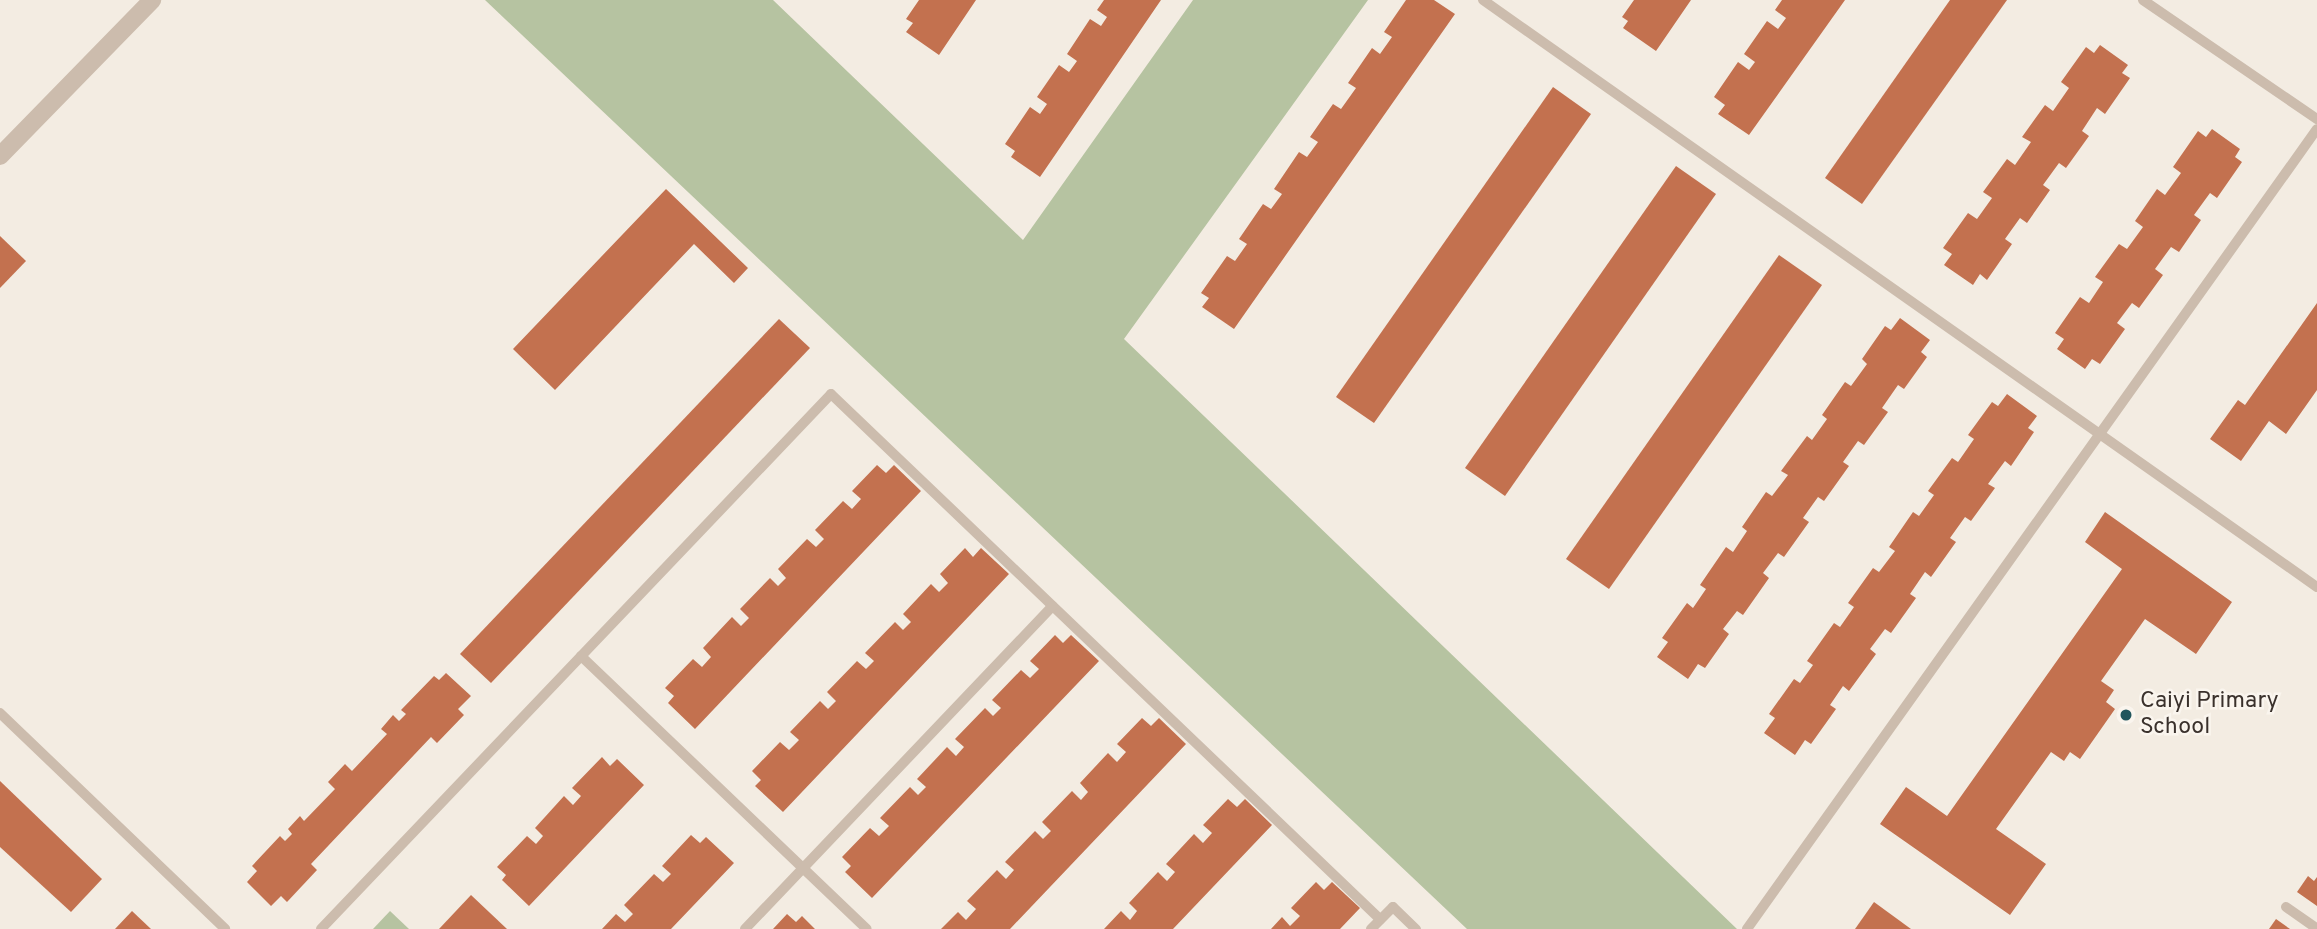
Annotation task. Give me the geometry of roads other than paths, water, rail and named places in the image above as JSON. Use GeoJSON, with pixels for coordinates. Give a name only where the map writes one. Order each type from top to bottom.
{"type":"FeatureCollection","features":[{"type":"Feature","properties":{"kind":"street"},"geometry":{"type":"LineString","coordinates":[[0,156],[152,0]]}},
{"type":"Feature","properties":{"kind":"lane"},"geometry":{"type":"LineString","coordinates":[[1483,0],[2317,587]]}},
{"type":"Feature","properties":{"kind":"lane"},"geometry":{"type":"LineString","coordinates":[[2143,0],[2317,119]]}},
{"type":"Feature","properties":{"kind":"lane"},"geometry":{"type":"LineString","coordinates":[[1747,929],[2317,129]]}},
{"type":"Feature","properties":{"kind":"lane"},"geometry":{"type":"LineString","coordinates":[[321,929],[831,394],[1380,919]]}},
{"type":"Feature","properties":{"kind":"lane"},"geometry":{"type":"LineString","coordinates":[[745,929],[1053,606]]}},
{"type":"Feature","properties":{"kind":"lane"},"geometry":{"type":"LineString","coordinates":[[581,656],[867,929]]}},
{"type":"Feature","properties":{"kind":"lane"},"geometry":{"type":"LineString","coordinates":[[0,713],[225,929]]}},
{"type":"Feature","properties":{"kind":"lane"},"geometry":{"type":"LineString","coordinates":[[1371,929],[1393,907],[1416,929]]}},
{"type":"Feature","properties":{"kind":"lane"},"geometry":{"type":"LineString","coordinates":[[2286,907],[2317,929]]}},
{"type":"Feature","properties":{"kind":"place","name":"Caiyi Primary School"},"geometry":{"type":"Point","coordinates":[2126,715]}}]}
